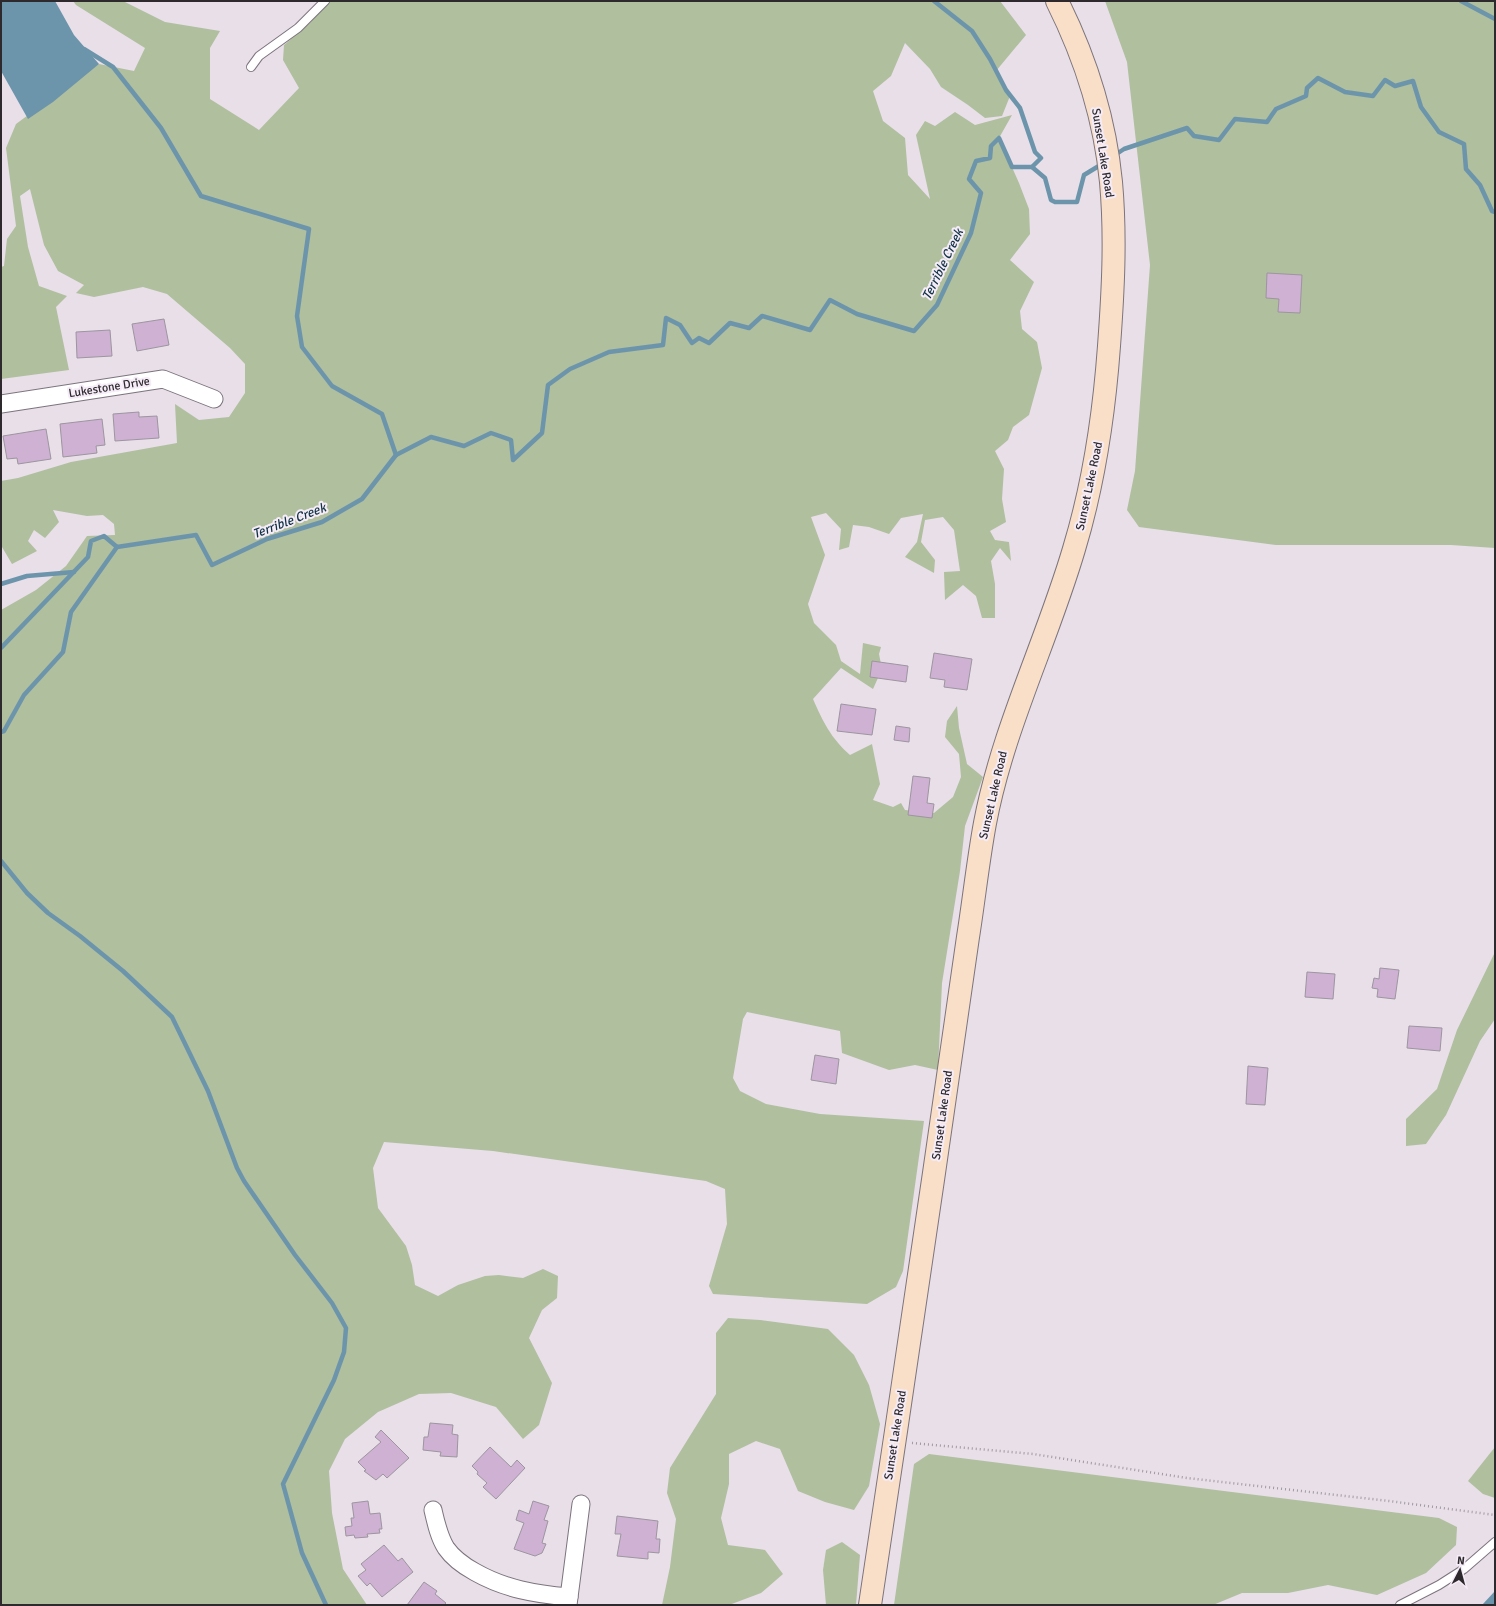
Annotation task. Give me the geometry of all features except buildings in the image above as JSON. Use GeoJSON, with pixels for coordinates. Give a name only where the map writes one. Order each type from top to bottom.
{"type":"FeatureCollection","features":[{"type":"Feature","properties":{"kind":"main road","name":"Sunset Lake Road"},"geometry":{"type":"LineString","coordinates":[[870,1605],[988,810],[998,769],[1013,720],[1073,553],[1084,516],[1096,457],[1108,360],[1113,287],[1114,236],[1110,180],[1101,124],[1089,80],[1072,33],[1057,1]]}},
{"type":"Feature","properties":{"kind":"street","name":"Lukestone Drive"},"geometry":{"type":"LineString","coordinates":[[1,404],[163,379],[214,400]]}},
{"type":"Feature","properties":{"kind":"street"},"geometry":{"type":"LineString","coordinates":[[434,1510],[441,1539],[447,1549],[466,1567],[491,1581],[519,1590],[569,1601],[581,1504]]}},
{"type":"Feature","properties":{"kind":"lane"},"geometry":{"type":"LineString","coordinates":[[251,68],[259,56],[298,28],[325,1]]}},
{"type":"Feature","properties":{"kind":"lane"},"geometry":{"type":"LineString","coordinates":[[1400,1605],[1439,1585],[1464,1569],[1495,1542]]}},
{"type":"Feature","properties":{"kind":"path"},"geometry":{"type":"LineString","coordinates":[[894,1441],[1033,1454],[1187,1478],[1389,1501],[1495,1515]]}},
{"type":"Feature","properties":{"kind":"green space"},"geometry":{"type":"Polygon","coordinates":[[[73,1],[123,1],[165,22],[220,31],[210,48],[210,99],[259,130],[299,88],[283,60],[284,45],[311,22],[326,1],[1000,1],[1026,35],[996,71],[1010,96],[1002,116],[985,118],[941,87],[930,69],[905,43],[891,76],[873,91],[883,121],[905,138],[908,175],[930,199],[916,135],[925,121],[935,126],[955,112],[975,125],[1012,115],[999,138],[1029,209],[1030,234],[1010,260],[1034,282],[1020,311],[1022,329],[1037,342],[1042,368],[1029,415],[1013,427],[1008,440],[995,451],[1004,469],[1002,499],[1006,522],[990,531],[995,540],[1009,542],[1011,561],[1000,548],[991,561],[995,584],[995,618],[982,618],[976,596],[963,585],[945,600],[944,572],[960,571],[954,530],[943,517],[925,520],[921,542],[935,560],[934,573],[905,557],[917,542],[923,514],[901,518],[889,534],[869,527],[853,525],[849,547],[839,550],[841,529],[826,513],[811,517],[825,555],[808,604],[814,623],[836,645],[841,661],[860,674],[863,643],[881,647],[879,654],[882,669],[873,689],[841,668],[813,699],[828,729],[843,749],[850,755],[872,744],[880,784],[873,800],[893,807],[901,803],[905,810],[934,813],[953,797],[961,777],[959,754],[945,737],[947,721],[957,706],[959,728],[967,764],[983,777],[965,826],[960,871],[942,983],[938,1070],[915,1065],[889,1070],[842,1053],[840,1031],[747,1012],[743,1019],[733,1078],[740,1091],[766,1104],[820,1114],[924,1121],[903,1271],[896,1287],[867,1304],[713,1294],[709,1286],[727,1224],[725,1189],[706,1181],[493,1151],[384,1142],[373,1168],[378,1208],[406,1246],[412,1265],[415,1285],[438,1296],[458,1285],[485,1276],[499,1275],[523,1278],[543,1269],[558,1276],[557,1298],[542,1310],[529,1338],[552,1383],[539,1425],[523,1439],[496,1407],[451,1393],[419,1394],[378,1412],[345,1439],[329,1471],[332,1513],[343,1569],[367,1605],[1,1605],[1,610],[36,590],[66,566],[87,536],[115,535],[114,524],[103,515],[87,516],[53,510],[59,522],[45,538],[34,530],[28,541],[37,551],[12,564],[2,547],[1,548],[1,481],[18,478],[71,462],[177,443],[175,404],[199,420],[229,417],[245,393],[245,364],[230,348],[167,294],[143,287],[94,297],[76,293],[84,285],[58,271],[44,245],[30,189],[20,196],[28,247],[39,286],[67,296],[56,307],[69,370],[1,379],[1,267],[4,266],[7,239],[16,226],[6,148],[16,124],[43,104],[61,86],[99,64],[134,71],[145,48],[76,5],[73,1]]]}},
{"type":"Feature","properties":{"kind":"green space"},"geometry":{"type":"Polygon","coordinates":[[[1105,1],[1495,1],[1495,548],[1451,545],[1276,545],[1139,527],[1127,510],[1135,471],[1150,265],[1127,62],[1105,1]]]}},
{"type":"Feature","properties":{"kind":"green space"},"geometry":{"type":"Polygon","coordinates":[[[1495,952],[1495,1019],[1480,1041],[1446,1115],[1426,1144],[1406,1146],[1406,1119],[1437,1089],[1457,1030],[1495,952]]]}},
{"type":"Feature","properties":{"kind":"green space"},"geometry":{"type":"Polygon","coordinates":[[[728,1318],[760,1320],[828,1329],[854,1355],[869,1385],[880,1424],[869,1486],[854,1510],[825,1502],[798,1491],[780,1449],[756,1441],[729,1454],[729,1484],[721,1518],[728,1545],[765,1550],[783,1574],[761,1593],[729,1605],[662,1605],[670,1567],[676,1519],[667,1493],[670,1468],[716,1394],[716,1333],[728,1318]]]}},
{"type":"Feature","properties":{"kind":"green space"},"geometry":{"type":"Polygon","coordinates":[[[1495,1447],[1495,1498],[1483,1494],[1468,1481],[1495,1447]]]}},
{"type":"Feature","properties":{"kind":"green space"},"geometry":{"type":"Polygon","coordinates":[[[929,1454],[1439,1518],[1457,1527],[1456,1545],[1426,1573],[1377,1595],[1328,1585],[1288,1593],[1242,1593],[1213,1605],[894,1605],[914,1464],[929,1454]]]}},
{"type":"Feature","properties":{"kind":"green space"},"geometry":{"type":"Polygon","coordinates":[[[842,1542],[860,1555],[856,1605],[826,1605],[823,1570],[826,1550],[842,1542]]]}},
{"type":"Feature","properties":{"kind":"water"},"geometry":{"type":"Polygon","coordinates":[[[1,1],[55,1],[74,35],[99,64],[53,102],[28,119],[1,71],[1,1]]]}},
{"type":"Feature","properties":{"kind":"water"},"geometry":{"type":"Polygon","coordinates":[[[1495,1591],[1495,1605],[1482,1605],[1495,1591]]]}},
{"type":"Feature","properties":{"kind":"waterway"},"geometry":{"type":"LineString","coordinates":[[934,1],[972,31],[990,59],[1006,90],[1020,108],[1035,152],[1041,158],[1032,167]]}},
{"type":"Feature","properties":{"kind":"waterway"},"geometry":{"type":"LineString","coordinates":[[1461,1],[1495,19]]}},
{"type":"Feature","properties":{"kind":"waterway"},"geometry":{"type":"LineString","coordinates":[[84,49],[113,67],[161,128],[201,196],[309,229],[297,316],[302,347],[332,386],[382,414],[396,455]]}},
{"type":"Feature","properties":{"kind":"waterway","name":"Terrible Creek"},"geometry":{"type":"LineString","coordinates":[[1115,155],[1124,149],[1187,128],[1194,136],[1219,140],[1235,119],[1267,122],[1276,109],[1306,96],[1307,88],[1318,78],[1345,92],[1373,96],[1385,80],[1395,86],[1413,81],[1421,107],[1439,132],[1464,144],[1466,169],[1480,185],[1492,211],[1495,212]]}},
{"type":"Feature","properties":{"kind":"waterway","name":"Terrible Creek"},"geometry":{"type":"LineString","coordinates":[[1,648],[88,557],[91,541],[104,536],[117,547],[196,535],[212,565],[267,539],[322,522],[362,499],[396,455],[431,437],[464,446],[491,433],[511,440],[513,460],[542,433],[548,385],[570,369],[609,352],[663,345],[666,318],[680,325],[692,343],[699,338],[709,343],[730,323],[749,328],[762,316],[810,330],[830,300],[857,314],[914,331],[937,305],[971,233],[981,193],[969,179],[976,161],[990,158],[991,146],[999,138],[1012,167],[1032,167],[1045,178],[1051,200],[1055,202],[1077,202],[1084,175],[1102,164]]}},
{"type":"Feature","properties":{"kind":"waterway"},"geometry":{"type":"LineString","coordinates":[[1,732],[4,731],[24,695],[63,652],[71,612],[117,547]]}},
{"type":"Feature","properties":{"kind":"waterway"},"geometry":{"type":"LineString","coordinates":[[1,584],[27,576],[74,572]]}},
{"type":"Feature","properties":{"kind":"waterway"},"geometry":{"type":"LineString","coordinates":[[1,861],[27,893],[48,913],[80,936],[123,971],[172,1017],[208,1091],[237,1168],[244,1181],[295,1255],[332,1303],[346,1328],[344,1352],[334,1380],[283,1484],[302,1553],[326,1605]]}}]}
